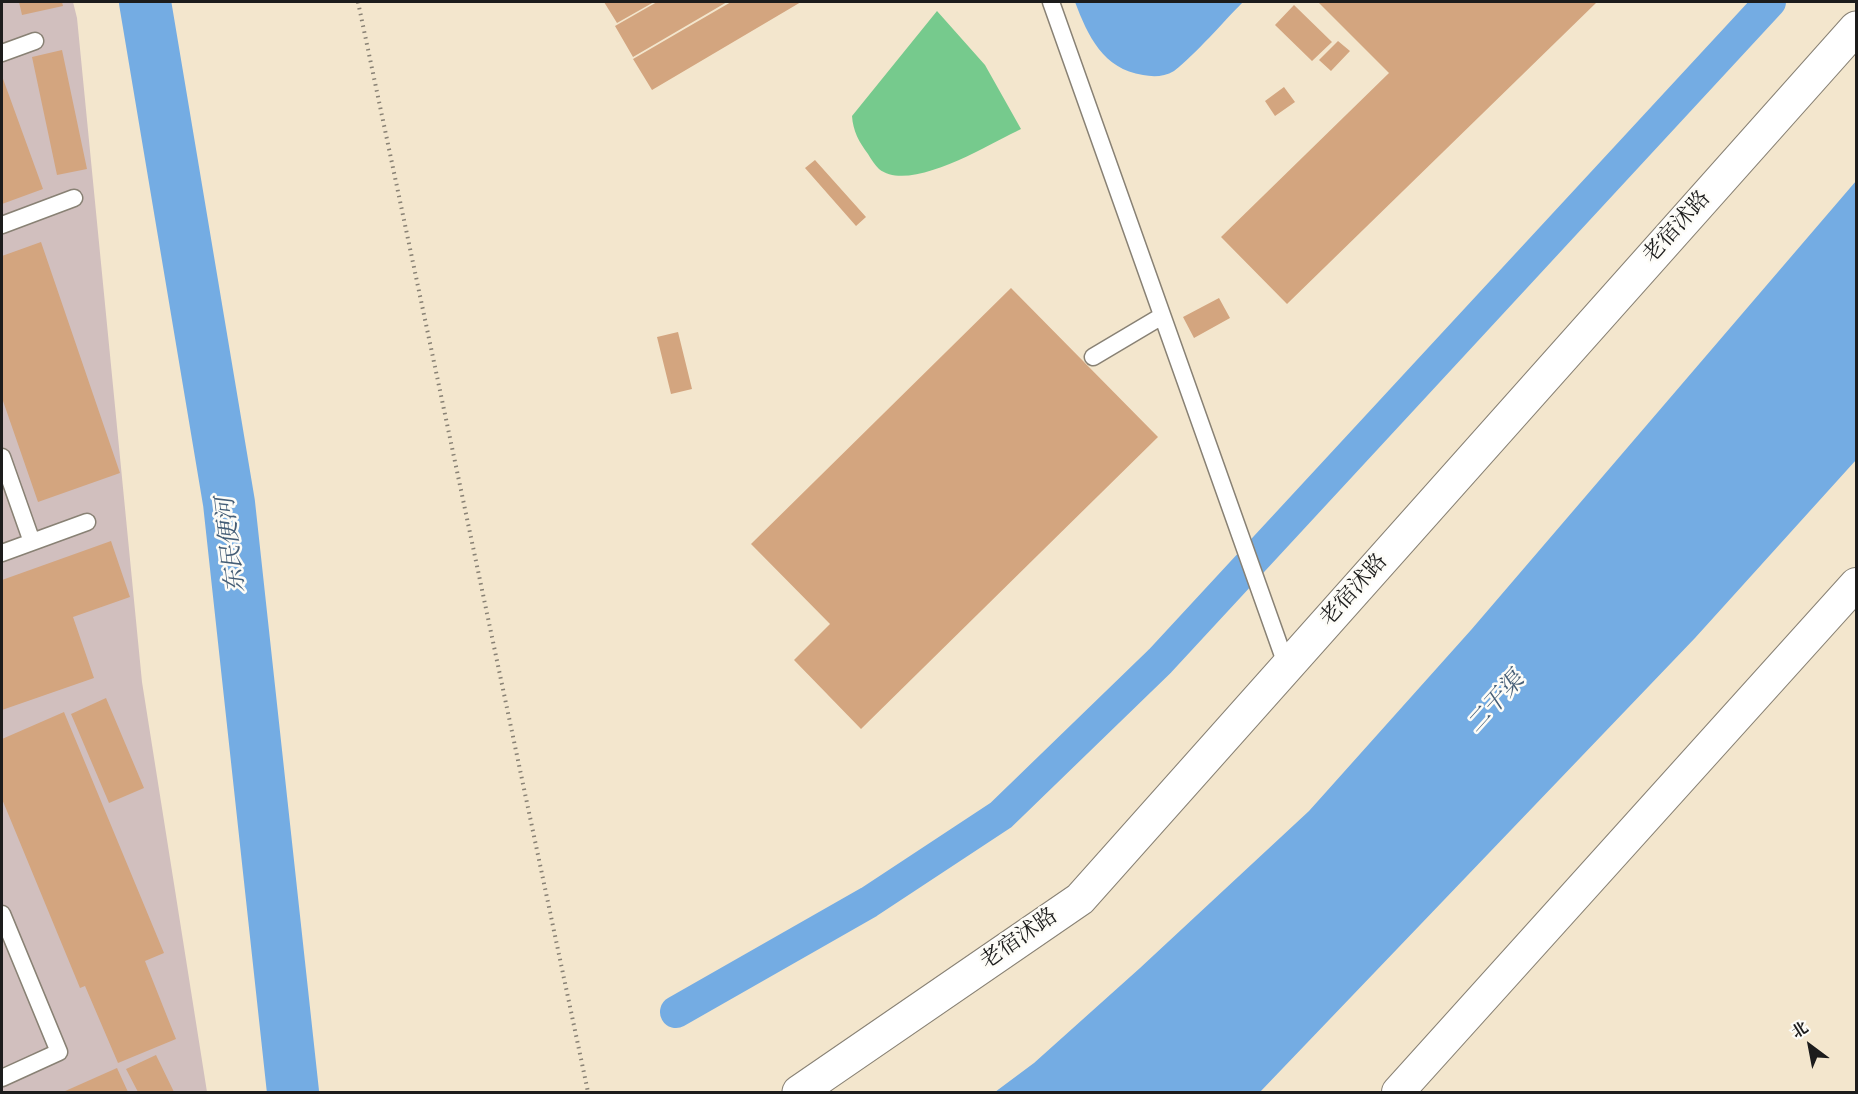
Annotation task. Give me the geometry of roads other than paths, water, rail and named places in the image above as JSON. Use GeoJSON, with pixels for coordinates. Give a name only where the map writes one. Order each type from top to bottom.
{"type":"FeatureCollection","features":[{"type":"Feature","properties":{"kind":"main road","name":"老宿沭路"},"geometry":{"type":"LineString","coordinates":[[799,1092],[1080,898],[1857,28]]}},
{"type":"Feature","properties":{"kind":"street"},"geometry":{"type":"LineString","coordinates":[[1398,1092],[1857,584]]}},
{"type":"Feature","properties":{"kind":"lane"},"geometry":{"type":"LineString","coordinates":[[1051,2],[1287,667]]}},
{"type":"Feature","properties":{"kind":"lane"},"geometry":{"type":"LineString","coordinates":[[2,53],[35,40]]}},
{"type":"Feature","properties":{"kind":"lane"},"geometry":{"type":"LineString","coordinates":[[2,225],[74,198]]}},
{"type":"Feature","properties":{"kind":"lane"},"geometry":{"type":"LineString","coordinates":[[1093,357],[1162,316]]}},
{"type":"Feature","properties":{"kind":"lane"},"geometry":{"type":"LineString","coordinates":[[2,458],[32,542]]}},
{"type":"Feature","properties":{"kind":"lane"},"geometry":{"type":"LineString","coordinates":[[2,554],[87,522]]}},
{"type":"Feature","properties":{"kind":"lane"},"geometry":{"type":"LineString","coordinates":[[2,914],[59,1052],[2,1078]]}},
{"type":"Feature","properties":{"kind":"water"},"geometry":{"type":"Polygon","coordinates":[[[1075,2],[1243,2],[1174,71],[1155,76],[1129,72],[1107,58],[1085,27],[1075,2]]]}},
{"type":"Feature","properties":{"kind":"water","name":"二干渠"},"geometry":{"type":"Polygon","coordinates":[[[1856,181],[1856,460],[1695,638],[1260,1092],[995,1092],[1034,1063],[1309,811],[1471,630],[1856,181]]]}},
{"type":"Feature","properties":{"kind":"waterway","name":"东民便河"},"geometry":{"type":"LineString","coordinates":[[145,2],[229,503],[293,1092]]}},
{"type":"Feature","properties":{"kind":"waterway"},"geometry":{"type":"LineString","coordinates":[[676,1012],[869,902],[1001,815],[1160,661],[1770,2]]}}]}
